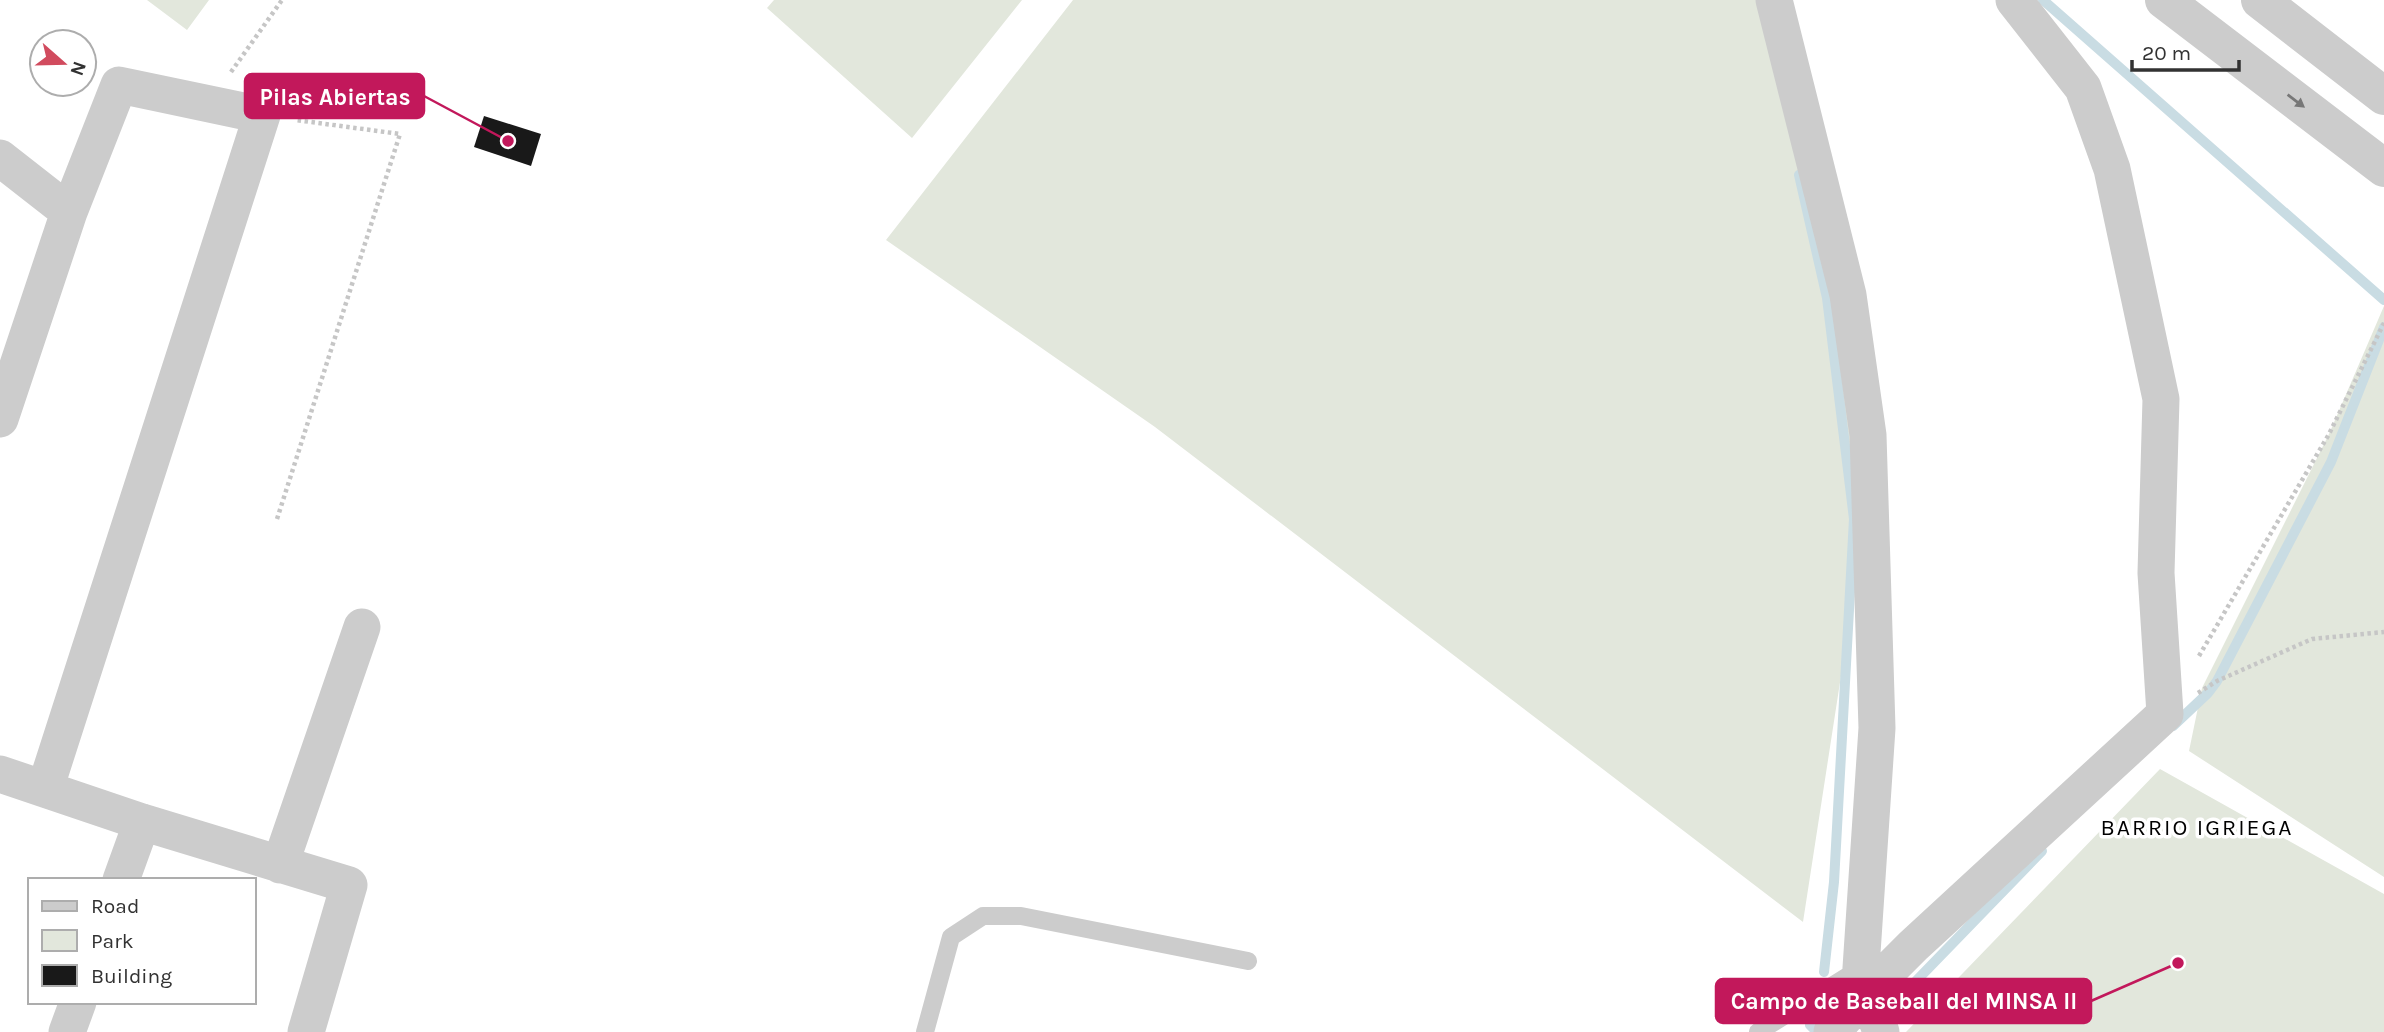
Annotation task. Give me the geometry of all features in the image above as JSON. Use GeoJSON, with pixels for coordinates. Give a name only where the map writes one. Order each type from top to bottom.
{"type":"FeatureCollection","features":[{"type":"Feature","properties":{"kind":"street"},"geometry":{"type":"LineString","coordinates":[[1774,0],[1848,295],[1868,435],[1877,728],[1864,980],[1881,1032]]}},
{"type":"Feature","properties":{"kind":"street"},"geometry":{"type":"LineString","coordinates":[[1832,1032],[1864,980],[1913,946],[2165,714],[2156,573],[2161,399],[2112,169],[2083,89],[2014,0]]}},
{"type":"Feature","properties":{"kind":"street"},"geometry":{"type":"LineString","coordinates":[[2164,0],[2384,168]]}},
{"type":"Feature","properties":{"kind":"street"},"geometry":{"type":"LineString","coordinates":[[2260,0],[2384,96]]}},
{"type":"Feature","properties":{"kind":"street"},"geometry":{"type":"LineString","coordinates":[[0,419],[69,212],[119,85],[262,115],[45,789]]}},
{"type":"Feature","properties":{"kind":"street"},"geometry":{"type":"LineString","coordinates":[[0,158],[69,212]]}},
{"type":"Feature","properties":{"kind":"street"},"geometry":{"type":"LineString","coordinates":[[280,864],[362,627]]}},
{"type":"Feature","properties":{"kind":"street"},"geometry":{"type":"LineString","coordinates":[[0,774],[142,822],[349,886],[306,1032]]}},
{"type":"Feature","properties":{"kind":"street"},"geometry":{"type":"LineString","coordinates":[[122,878],[142,822]]}},
{"type":"Feature","properties":{"kind":"street"},"geometry":{"type":"LineString","coordinates":[[67,1032],[77,1004]]}},
{"type":"Feature","properties":{"kind":"lane"},"geometry":{"type":"LineString","coordinates":[[925,1032],[951,937],[983,916],[1021,916],[1248,961]]}},
{"type":"Feature","properties":{"kind":"lane"},"geometry":{"type":"LineString","coordinates":[[1758,1032],[1864,980]]}},
{"type":"Feature","properties":{"kind":"path"},"geometry":{"type":"LineString","coordinates":[[209,104],[282,0]]}},
{"type":"Feature","properties":{"kind":"path"},"geometry":{"type":"LineString","coordinates":[[262,115],[400,134],[277,519]]}},
{"type":"Feature","properties":{"kind":"path"},"geometry":{"type":"LineString","coordinates":[[2165,714],[2329,435],[2384,323]]}},
{"type":"Feature","properties":{"kind":"path"},"geometry":{"type":"LineString","coordinates":[[2165,714],[2217,681],[2312,639],[2384,632]]}},
{"type":"Feature","properties":{"kind":"green space"},"geometry":{"type":"Polygon","coordinates":[[[147,0],[209,0],[187,30],[147,0]]]}},
{"type":"Feature","properties":{"kind":"green space"},"geometry":{"type":"Polygon","coordinates":[[[774,0],[1022,0],[912,138],[767,8],[774,0]]]}},
{"type":"Feature","properties":{"kind":"green space"},"geometry":{"type":"Polygon","coordinates":[[[1073,0],[1763,0],[1868,501],[1803,922],[1155,427],[886,240],[1073,0]]]}},
{"type":"Feature","properties":{"kind":"green space"},"geometry":{"type":"Polygon","coordinates":[[[2384,306],[2384,877],[2189,751],[2202,688],[2329,434],[2384,306]]]}},
{"type":"Feature","properties":{"kind":"green space"},"geometry":{"type":"Polygon","coordinates":[[[2160,769],[2384,894],[2384,1032],[1906,1032],[2160,769]]]}},
{"type":"Feature","properties":{"kind":"building"},"geometry":{"type":"Polygon","coordinates":[[[484,116],[541,134],[531,166],[474,147],[484,116]]]}},
{"type":"Feature","properties":{"kind":"waterway"},"geometry":{"type":"LineString","coordinates":[[2043,0],[2384,300]]}},
{"type":"Feature","properties":{"kind":"waterway"},"geometry":{"type":"LineString","coordinates":[[1799,175],[1827,298],[1854,519],[1834,882],[1824,972]]}},
{"type":"Feature","properties":{"kind":"waterway"},"geometry":{"type":"LineString","coordinates":[[2173,726],[2217,681],[2331,462],[2384,327]]}},
{"type":"Feature","properties":{"kind":"waterway"},"geometry":{"type":"LineString","coordinates":[[1886,1012],[2042,851]]}},
{"type":"Feature","properties":{"kind":"waterway"},"geometry":{"type":"LineString","coordinates":[[1817,1032],[1810,1025],[1818,1007]]}},
{"type":"Feature","properties":{"kind":"place","name":"Pilas Abiertas"},"geometry":{"type":"Point","coordinates":[508,141]}},
{"type":"Feature","properties":{"kind":"place","name":"Campo de Baseball del MINSA II"},"geometry":{"type":"Point","coordinates":[2178,963]}},
{"type":"Feature","properties":{"kind":"district","name":"BARRIO IGRIEGA"},"geometry":{"type":"Point","coordinates":[2197,827]}}]}
